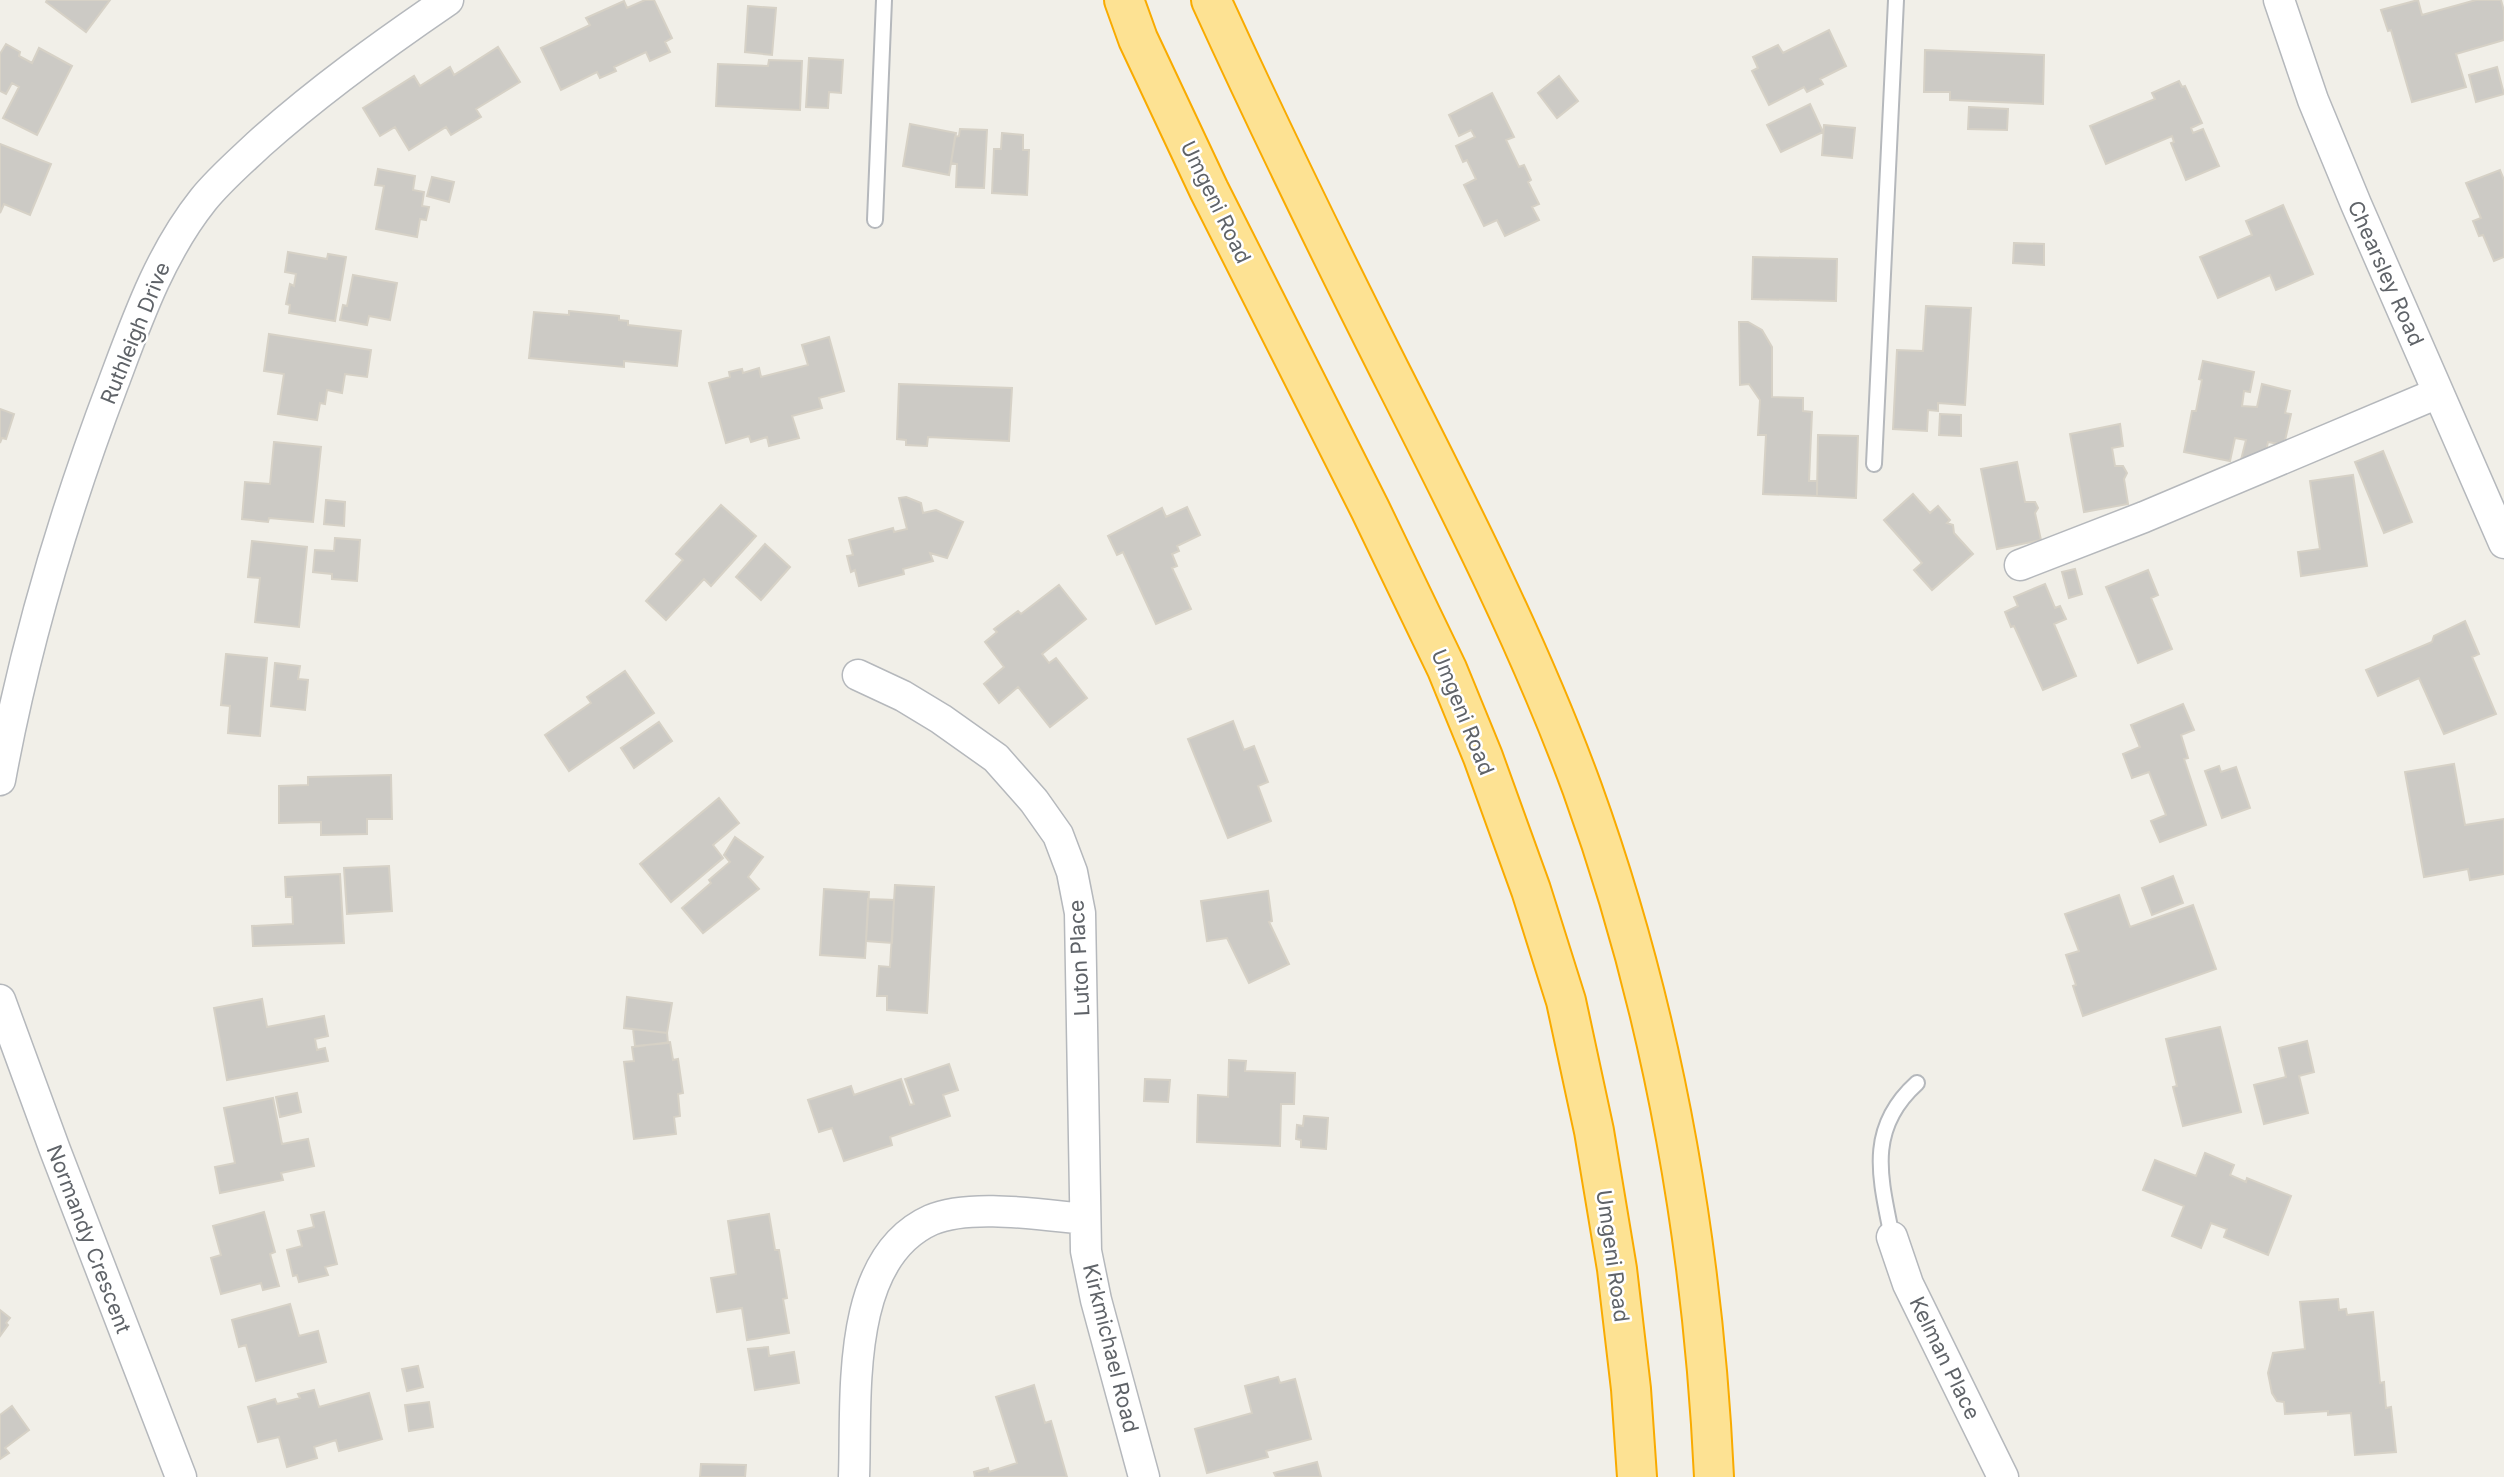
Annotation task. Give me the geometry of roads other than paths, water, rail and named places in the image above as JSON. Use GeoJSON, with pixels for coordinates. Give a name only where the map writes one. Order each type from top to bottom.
{"type":"FeatureCollection","features":[{"type":"Feature","properties":{"kind":"highway","name":"Umgeni Road"},"geometry":{"type":"LineString","coordinates":[[1124,0],[1138,39],[1209,190],[1447,668],[1483,757],[1531,890],[1566,1002],[1596,1144],[1617,1269],[1631,1389],[1637,1477]]}},
{"type":"Feature","properties":{"kind":"highway"},"geometry":{"type":"LineString","coordinates":[[1211,0],[1256,100],[1448,483],[1528,655],[1590,811],[1630,934],[1656,1036],[1680,1161],[1696,1257],[1710,1399],[1714,1477]]}},
{"type":"Feature","properties":{"kind":"street","name":"Ruthleigh Drive"},"geometry":{"type":"LineString","coordinates":[[0,780],[36,618],[65,517],[141,311],[162,263],[204,198],[281,124],[362,59],[448,0]]}},
{"type":"Feature","properties":{"kind":"street","name":"Chearsley Road"},"geometry":{"type":"LineString","coordinates":[[2279,0],[2313,100],[2356,204],[2504,542]]}},
{"type":"Feature","properties":{"kind":"street"},"geometry":{"type":"LineString","coordinates":[[2020,565],[2144,517],[2438,393]]}},
{"type":"Feature","properties":{"kind":"street","name":"Luton Place"},"geometry":{"type":"LineString","coordinates":[[858,675],[922,708],[996,758],[1034,801],[1058,835],[1072,872],[1080,913],[1085,1219]]}},
{"type":"Feature","properties":{"kind":"street","name":"Normandy Crescent"},"geometry":{"type":"LineString","coordinates":[[0,1000],[181,1477]]}},
{"type":"Feature","properties":{"kind":"street"},"geometry":{"type":"LineString","coordinates":[[0,1051],[25,1070]]}},
{"type":"Feature","properties":{"kind":"street"},"geometry":{"type":"LineString","coordinates":[[854,1477],[860,1338],[871,1288],[895,1248],[913,1230],[932,1219],[964,1213],[1009,1212],[1085,1219]]}},
{"type":"Feature","properties":{"kind":"street","name":"Kirkmichael Road"},"geometry":{"type":"LineString","coordinates":[[1085,1219],[1086,1251],[1096,1300],[1144,1477]]}},
{"type":"Feature","properties":{"kind":"street","name":"Kelman Place"},"geometry":{"type":"LineString","coordinates":[[1892,1237],[1908,1283],[2003,1477]]}},
{"type":"Feature","properties":{"kind":"lane"},"geometry":{"type":"LineString","coordinates":[[875,220],[884,0]]}},
{"type":"Feature","properties":{"kind":"lane"},"geometry":{"type":"LineString","coordinates":[[1874,464],[1896,0]]}},
{"type":"Feature","properties":{"kind":"lane"},"geometry":{"type":"LineString","coordinates":[[1892,1237],[1882,1190],[1880,1159],[1890,1114],[1917,1083]]}}]}
